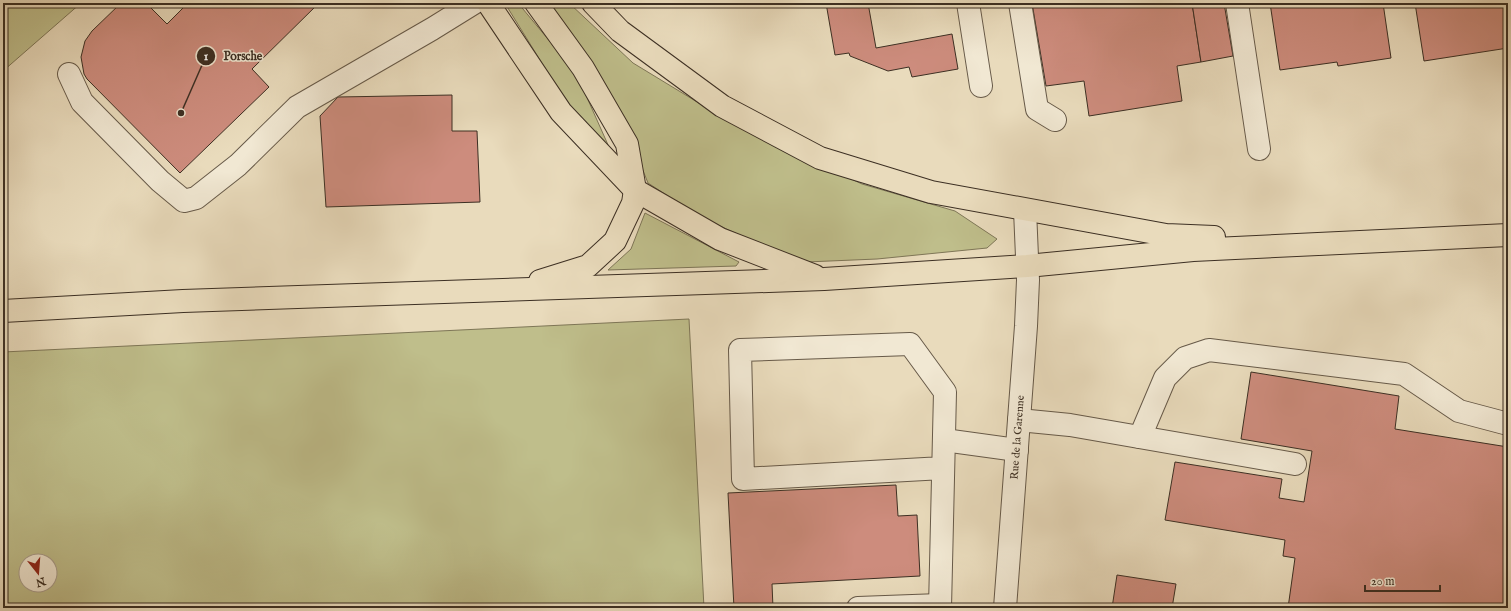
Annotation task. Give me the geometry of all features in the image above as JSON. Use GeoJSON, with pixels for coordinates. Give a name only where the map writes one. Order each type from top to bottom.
{"type":"FeatureCollection","features":[{"type":"Feature","properties":{"kind":"main road"},"geometry":{"type":"LineString","coordinates":[[488,3],[561,112],[635,190],[720,239],[824,279]]}},
{"type":"Feature","properties":{"kind":"main road"},"geometry":{"type":"LineString","coordinates":[[464,292],[545,280],[588,266],[615,241],[633,203],[635,190],[627,144],[584,68],[536,3]]}},
{"type":"Feature","properties":{"kind":"main road"},"geometry":{"type":"LineString","coordinates":[[593,3],[620,31],[722,106],[820,158],[931,192],[1166,235],[1349,243]]}},
{"type":"Feature","properties":{"kind":"main road"},"geometry":{"type":"LineString","coordinates":[[3,311],[183,302],[824,279],[1027,266],[1193,250],[1508,235]]}},
{"type":"Feature","properties":{"kind":"street"},"geometry":{"type":"LineString","coordinates":[[69,74],[82,102],[160,181],[184,201],[196,198],[238,165],[297,107],[474,3]]}},
{"type":"Feature","properties":{"kind":"street"},"geometry":{"type":"LineString","coordinates":[[968,3],[981,86]]}},
{"type":"Feature","properties":{"kind":"street"},"geometry":{"type":"LineString","coordinates":[[1020,3],[1037,109],[1054,120]]}},
{"type":"Feature","properties":{"kind":"street"},"geometry":{"type":"LineString","coordinates":[[1237,3],[1259,149]]}},
{"type":"Feature","properties":{"kind":"street","name":"Rue de la Garenne"},"geometry":{"type":"LineString","coordinates":[[1005,608],[1026,326],[1027,266],[1025,210]]}},
{"type":"Feature","properties":{"kind":"street"},"geometry":{"type":"LineString","coordinates":[[858,608],[940,606],[945,392],[910,344],[740,350],[743,478],[943,468]]}},
{"type":"Feature","properties":{"kind":"street"},"geometry":{"type":"LineString","coordinates":[[1140,437],[1165,378],[1185,358],[1209,350],[1404,374],[1459,411],[1508,424]]}},
{"type":"Feature","properties":{"kind":"street"},"geometry":{"type":"LineString","coordinates":[[1019,420],[1070,425],[1295,464]]}},
{"type":"Feature","properties":{"kind":"street"},"geometry":{"type":"LineString","coordinates":[[944,440],[1017,450]]}},
{"type":"Feature","properties":{"kind":"shaded area"},"geometry":{"type":"Polygon","coordinates":[[[3,3],[81,3],[3,71],[3,3]]]}},
{"type":"Feature","properties":{"kind":"shaded area"},"geometry":{"type":"Polygon","coordinates":[[[508,3],[518,3],[576,73],[613,156],[579,123],[506,5],[508,3]]]}},
{"type":"Feature","properties":{"kind":"shaded area"},"geometry":{"type":"Polygon","coordinates":[[[545,3],[569,3],[633,63],[735,125],[862,184],[955,211],[997,239],[987,248],[877,259],[806,262],[786,256],[700,217],[648,183],[640,163],[545,3]]]}},
{"type":"Feature","properties":{"kind":"shaded area"},"geometry":{"type":"Polygon","coordinates":[[[645,213],[739,262],[736,266],[608,270],[631,249],[645,213]]]}},
{"type":"Feature","properties":{"kind":"shaded area"},"geometry":{"type":"Polygon","coordinates":[[[689,319],[704,608],[3,608],[3,352],[689,319]]]}},
{"type":"Feature","properties":{"kind":"building"},"geometry":{"type":"Polygon","coordinates":[[[121,3],[146,3],[167,24],[188,3],[319,3],[252,69],[269,87],[180,173],[87,79],[84,74],[81,57],[85,41],[92,31],[121,3]]]}},
{"type":"Feature","properties":{"kind":"building"},"geometry":{"type":"Polygon","coordinates":[[[826,3],[868,3],[876,48],[952,34],[958,69],[912,77],[909,67],[888,71],[850,56],[849,53],[835,55],[826,3]]]}},
{"type":"Feature","properties":{"kind":"building"},"geometry":{"type":"Polygon","coordinates":[[[1032,3],[1192,3],[1201,62],[1177,66],[1182,101],[1089,116],[1084,81],[1046,86],[1032,3]]]}},
{"type":"Feature","properties":{"kind":"building"},"geometry":{"type":"Polygon","coordinates":[[[1192,3],[1224,3],[1233,56],[1201,62],[1192,3]]]}},
{"type":"Feature","properties":{"kind":"building"},"geometry":{"type":"Polygon","coordinates":[[[1270,3],[1383,3],[1391,58],[1338,66],[1337,62],[1280,70],[1270,3]]]}},
{"type":"Feature","properties":{"kind":"building"},"geometry":{"type":"Polygon","coordinates":[[[1415,3],[1508,3],[1508,48],[1424,61],[1415,3]]]}},
{"type":"Feature","properties":{"kind":"building"},"geometry":{"type":"Polygon","coordinates":[[[452,95],[452,131],[477,131],[480,202],[326,207],[320,116],[338,97],[452,95]]]}},
{"type":"Feature","properties":{"kind":"building"},"geometry":{"type":"Polygon","coordinates":[[[1251,372],[1399,396],[1395,429],[1508,447],[1508,608],[1288,608],[1295,558],[1283,556],[1285,540],[1165,520],[1175,462],[1282,479],[1279,498],[1304,502],[1312,451],[1241,439],[1251,372]]]}},
{"type":"Feature","properties":{"kind":"building"},"geometry":{"type":"Polygon","coordinates":[[[896,485],[898,516],[917,515],[920,576],[772,584],[773,608],[734,608],[728,493],[896,485]]]}},
{"type":"Feature","properties":{"kind":"building"},"geometry":{"type":"Polygon","coordinates":[[[1117,575],[1176,584],[1172,608],[1112,608],[1117,575]]]}},
{"type":"Feature","properties":{"kind":"place","name":"Porsche"},"geometry":{"type":"Point","coordinates":[181,113]}}]}
